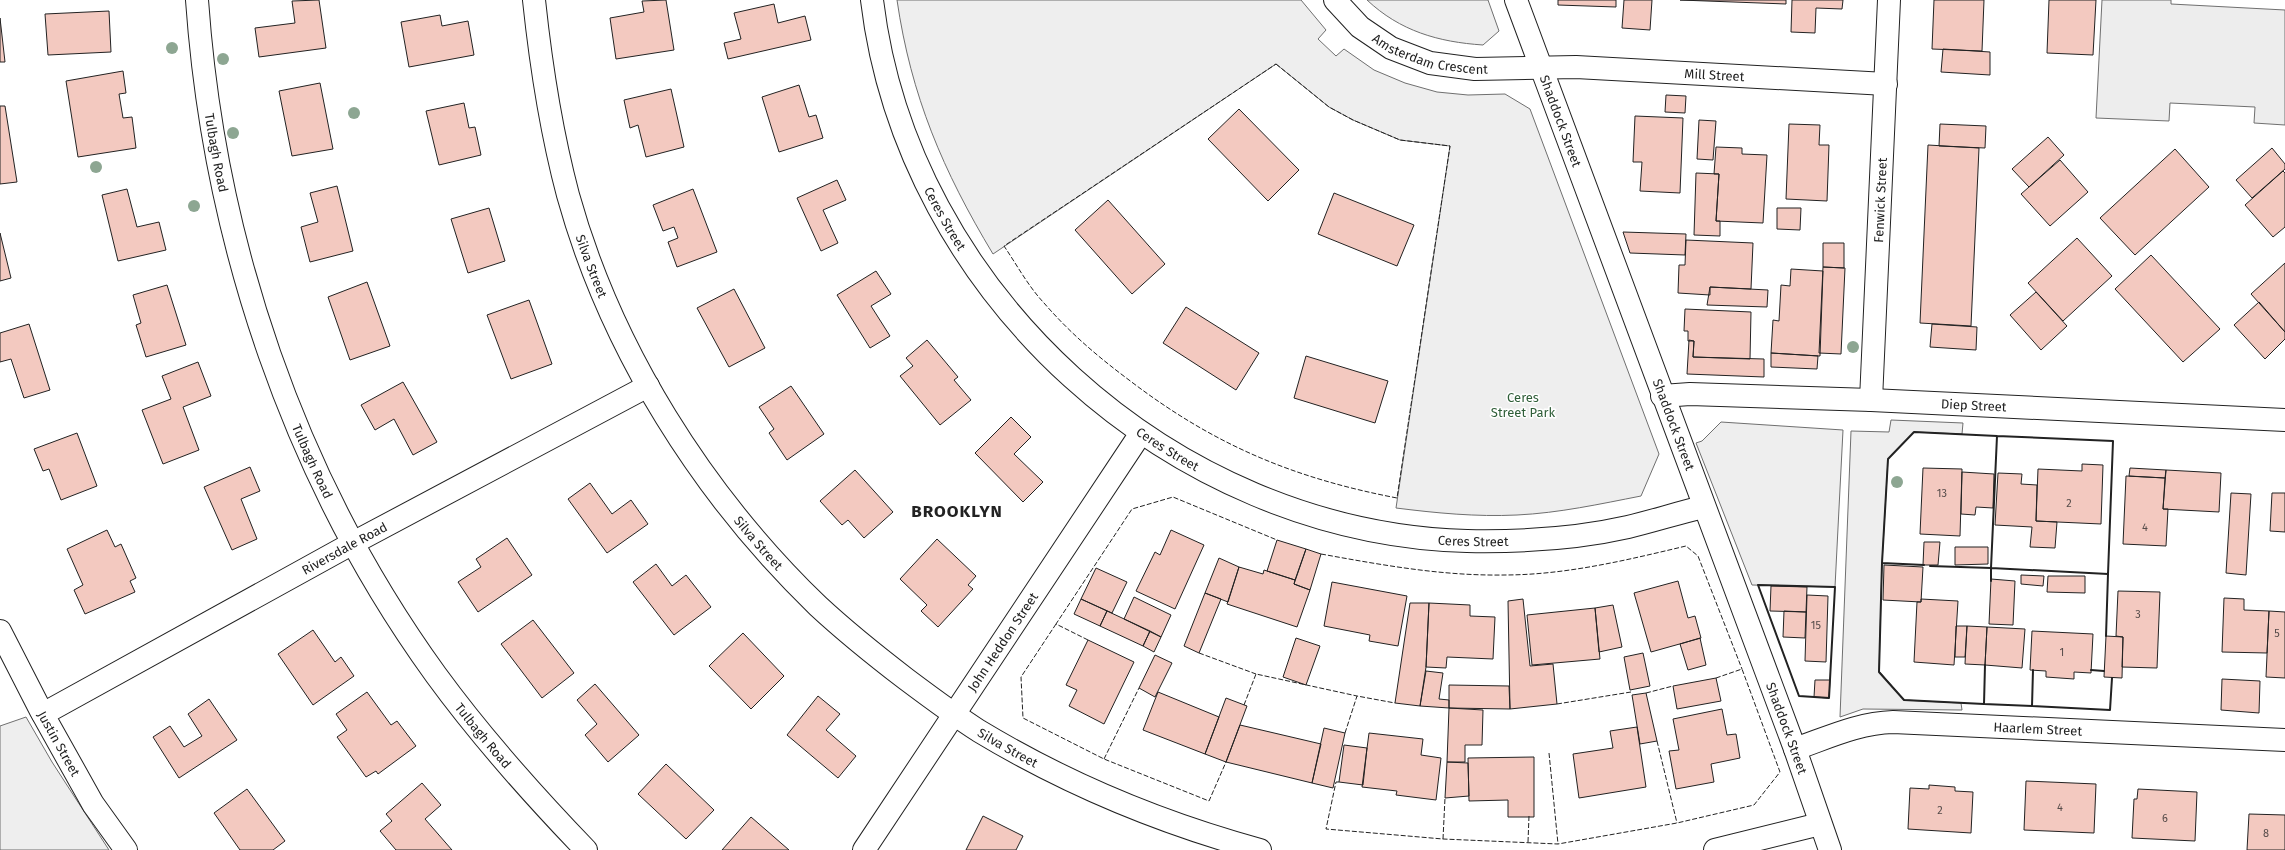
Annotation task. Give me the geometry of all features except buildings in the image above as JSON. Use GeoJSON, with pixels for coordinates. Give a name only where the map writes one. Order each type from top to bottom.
{"type":"FeatureCollection","features":[{"type":"Feature","properties":{"kind":"street","name":"Tulbagh Road"},"geometry":{"type":"LineString","coordinates":[[197,0],[201,51],[212,137],[229,222],[252,305],[281,386],[308,452],[353,543],[392,610],[440,680],[482,736],[533,794],[586,850]]}},
{"type":"Feature","properties":{"kind":"street","name":"Silva Street"},"geometry":{"type":"LineString","coordinates":[[534,0],[540,64],[550,116],[569,197],[591,262],[617,325],[648,386],[684,446],[725,502],[770,556],[818,606],[871,652],[955,715],[1047,769],[1092,790],[1171,823],[1260,850]]}},
{"type":"Feature","properties":{"kind":"street","name":"Ceres Street"},"geometry":{"type":"LineString","coordinates":[[872,0],[884,63],[896,109],[934,198],[958,241],[1007,309],[1058,366],[1098,401],[1141,433],[1183,459],[1237,487],[1293,509],[1350,525],[1410,536],[1480,541],[1519,541],[1573,536],[1627,527],[1703,506]]}},
{"type":"Feature","properties":{"kind":"street","name":"Amsterdam Crescent"},"geometry":{"type":"LineString","coordinates":[[1335,0],[1360,27],[1392,48],[1430,64],[1476,69],[1542,68]]}},
{"type":"Feature","properties":{"kind":"street","name":"Shaddock Street"},"geometry":{"type":"LineString","coordinates":[[1516,0],[1662,396],[1795,750],[1830,850]]}},
{"type":"Feature","properties":{"kind":"street","name":"Fenwick Street"},"geometry":{"type":"LineString","coordinates":[[1871,400],[1889,0]]}},
{"type":"Feature","properties":{"kind":"street","name":"Mill Street"},"geometry":{"type":"LineString","coordinates":[[1542,68],[1576,67],[1886,84]]}},
{"type":"Feature","properties":{"kind":"street","name":"Riversdale Road"},"geometry":{"type":"LineString","coordinates":[[43,714],[353,543],[648,386]]}},
{"type":"Feature","properties":{"kind":"street","name":"Diep Street"},"geometry":{"type":"LineString","coordinates":[[1662,396],[1690,394],[1871,400],[2285,420]]}},
{"type":"Feature","properties":{"kind":"street","name":"John Heddon Street"},"geometry":{"type":"LineString","coordinates":[[864,850],[1141,433]]}},
{"type":"Feature","properties":{"kind":"street","name":"Justin Street"},"geometry":{"type":"LineString","coordinates":[[0,631],[43,714],[93,804],[126,850]]}},
{"type":"Feature","properties":{"kind":"street","name":"Haarlem Street"},"geometry":{"type":"LineString","coordinates":[[1795,750],[1850,729],[1875,723],[1893,722],[2285,740]]}},
{"type":"Feature","properties":{"kind":"street"},"geometry":{"type":"LineString","coordinates":[[1715,850],[1820,824]]}},
{"type":"Feature","properties":{"kind":"green space","name":"Ceres Street Park"},"geometry":{"type":"Polygon","coordinates":[[[897,0],[1301,0],[1326,30],[1318,39],[1336,56],[1344,49],[1374,70],[1405,83],[1437,92],[1468,95],[1505,94],[1530,109],[1659,454],[1641,496],[1564,510],[1517,515],[1456,514],[1396,508],[1450,146],[1400,140],[1353,120],[1329,107],[1276,64],[993,254],[959,193],[944,162],[920,101],[903,35],[897,0]]]}},
{"type":"Feature","properties":{"kind":"green space"},"geometry":{"type":"Polygon","coordinates":[[[1367,0],[1488,0],[1499,31],[1483,45],[1435,38],[1406,27],[1393,20],[1367,0]]]}},
{"type":"Feature","properties":{"kind":"green space"},"geometry":{"type":"Polygon","coordinates":[[[1891,420],[1963,423],[1962,434],[1914,432],[1888,459],[1882,563],[1879,671],[1904,700],[1961,703],[1962,710],[1863,709],[1840,717],[1851,431],[1889,432],[1891,420]]]}},
{"type":"Feature","properties":{"kind":"green space"},"geometry":{"type":"Polygon","coordinates":[[[1721,422],[1843,430],[1835,587],[1752,585],[1696,443],[1702,441],[1721,422]]]}},
{"type":"Feature","properties":{"kind":"green space"},"geometry":{"type":"Polygon","coordinates":[[[26,717],[52,762],[109,850],[0,850],[0,726],[26,717]]]}},
{"type":"Feature","properties":{"kind":"shaded area"},"geometry":{"type":"Polygon","coordinates":[[[2102,0],[2171,0],[2171,4],[2285,10],[2285,125],[2254,123],[2255,107],[2170,103],[2169,121],[2096,118],[2102,0]]]}},
{"type":"Feature","properties":{"kind":"fence"},"geometry":{"type":"LineString","coordinates":[[1276,64],[1329,107],[1353,120],[1400,140],[1450,146],[1397,498],[1359,490],[1289,469],[1224,441],[1192,423],[1129,380],[1084,344],[1033,290],[1004,246],[1276,64]]}},
{"type":"Feature","properties":{"kind":"fence"},"geometry":{"type":"LineString","coordinates":[[1088,640],[1056,624],[1132,509],[1173,497],[1277,540]]}},
{"type":"Feature","properties":{"kind":"fence"},"geometry":{"type":"LineString","coordinates":[[1321,554],[1389,566],[1435,572],[1504,575],[1573,570],[1686,546],[1698,556],[1742,669]]}},
{"type":"Feature","properties":{"kind":"fence"},"geometry":{"type":"LineString","coordinates":[[1056,624],[1021,677],[1023,718],[1104,759],[1209,801],[1226,762]]}},
{"type":"Feature","properties":{"kind":"fence"},"geometry":{"type":"LineString","coordinates":[[1199,653],[1256,674]]}},
{"type":"Feature","properties":{"kind":"fence"},"geometry":{"type":"LineString","coordinates":[[1339,782],[1336,782],[1326,829],[1443,839],[1558,844],[1677,823],[1754,805],[1780,772],[1742,669],[1716,678]]}},
{"type":"Feature","properties":{"kind":"fence"},"geometry":{"type":"LineString","coordinates":[[1244,705],[1256,674],[1357,696]]}},
{"type":"Feature","properties":{"kind":"fence"},"geometry":{"type":"LineString","coordinates":[[1646,693],[1673,686]]}},
{"type":"Feature","properties":{"kind":"fence"},"geometry":{"type":"LineString","coordinates":[[1104,759],[1139,688]]}},
{"type":"Feature","properties":{"kind":"fence"},"geometry":{"type":"LineString","coordinates":[[1557,704],[1631,692],[1630,690]]}},
{"type":"Feature","properties":{"kind":"fence"},"geometry":{"type":"LineString","coordinates":[[1345,733],[1357,696],[1395,703]]}},
{"type":"Feature","properties":{"kind":"fence"},"geometry":{"type":"LineString","coordinates":[[1657,741],[1677,823]]}},
{"type":"Feature","properties":{"kind":"fence"},"geometry":{"type":"LineString","coordinates":[[1549,753],[1558,844]]}},
{"type":"Feature","properties":{"kind":"fence"},"geometry":{"type":"LineString","coordinates":[[1443,839],[1445,798]]}},
{"type":"Feature","properties":{"kind":"fence"},"geometry":{"type":"LineString","coordinates":[[1528,842],[1529,816]]}},
{"type":"Feature","properties":{"kind":"wall"},"geometry":{"type":"LineString","coordinates":[[1882,563],[1888,459],[1914,432],[1997,436],[1991,568],[2108,574],[2106,636]]}},
{"type":"Feature","properties":{"kind":"wall"},"geometry":{"type":"LineString","coordinates":[[1997,436],[2113,441],[2108,574]]}},
{"type":"Feature","properties":{"kind":"wall"},"geometry":{"type":"LineString","coordinates":[[1924,565],[1882,563],[1879,672],[1904,700],[1984,704],[1985,665]]}},
{"type":"Feature","properties":{"kind":"wall"},"geometry":{"type":"LineString","coordinates":[[1930,566],[1991,568],[1991,581]]}},
{"type":"Feature","properties":{"kind":"wall"},"geometry":{"type":"LineString","coordinates":[[1758,585],[1835,587],[1829,698],[1799,696],[1758,585]]}},
{"type":"Feature","properties":{"kind":"wall"},"geometry":{"type":"LineString","coordinates":[[1984,704],[2032,706],[2033,670]]}},
{"type":"Feature","properties":{"kind":"wall"},"geometry":{"type":"LineString","coordinates":[[2091,670],[2104,671]]}},
{"type":"Feature","properties":{"kind":"wall"},"geometry":{"type":"LineString","coordinates":[[2032,706],[2110,710],[2112,678]]}},
{"type":"Feature","properties":{"kind":"district","name":"BROOKLYN"},"geometry":{"type":"Point","coordinates":[957,511]}}]}
